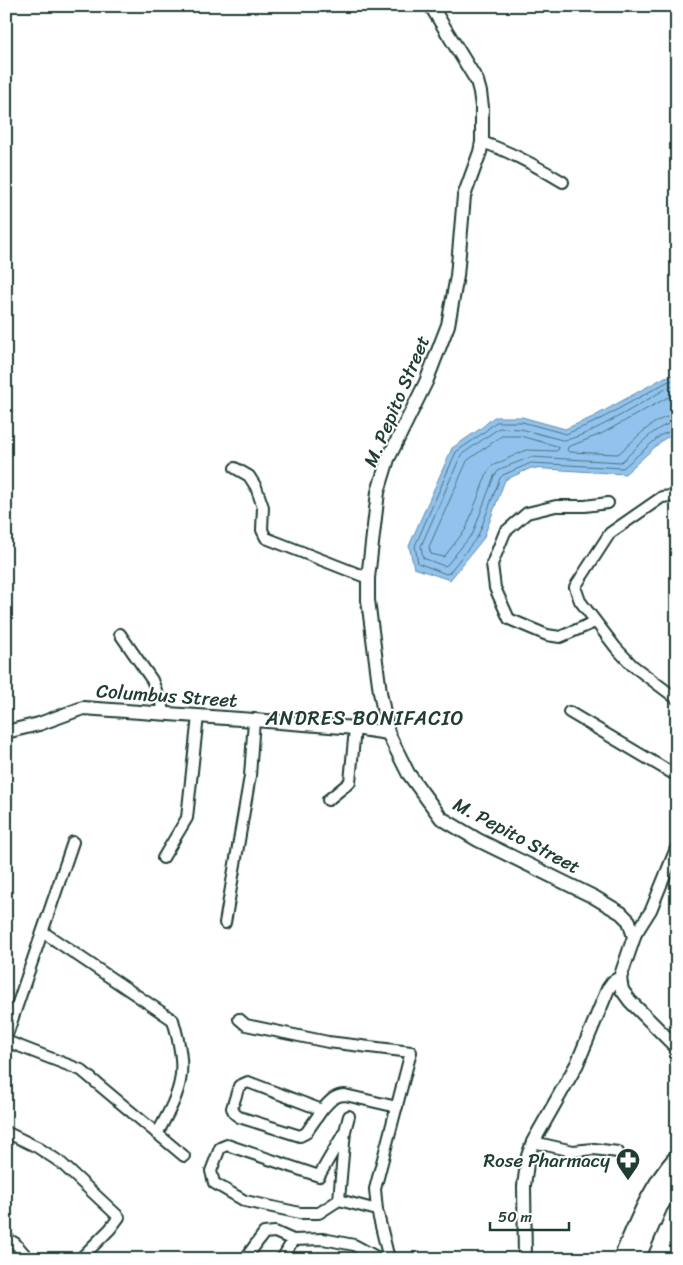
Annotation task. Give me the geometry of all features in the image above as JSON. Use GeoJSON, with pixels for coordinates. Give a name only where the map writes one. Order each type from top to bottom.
{"type":"FeatureCollection","features":[{"type":"Feature","properties":{"kind":"main road"},"geometry":{"type":"LineString","coordinates":[[622,1259],[648,1200],[669,1166],[677,1158]]}},
{"type":"Feature","properties":{"kind":"main road"},"geometry":{"type":"LineString","coordinates":[[636,1259],[659,1206],[677,1180]]}},
{"type":"Feature","properties":{"kind":"street","name":"M. Pepito Street"},"geometry":{"type":"LineString","coordinates":[[431,6],[477,81],[482,107],[482,142],[464,196],[456,276],[448,325],[426,382],[388,459],[378,492],[368,578],[368,600],[375,660],[388,733],[408,773],[441,818],[485,843],[621,912],[629,921],[634,937]]}},
{"type":"Feature","properties":{"kind":"street"},"geometry":{"type":"LineString","coordinates":[[482,142],[505,150],[564,182]]}},
{"type":"Feature","properties":{"kind":"street"},"geometry":{"type":"LineString","coordinates":[[235,468],[249,476],[256,487],[263,507],[262,530],[266,538],[368,578]]}},
{"type":"Feature","properties":{"kind":"street"},"geometry":{"type":"LineString","coordinates":[[677,498],[671,496],[662,497],[610,533],[575,587],[580,601],[616,648],[632,665],[677,699]]}},
{"type":"Feature","properties":{"kind":"street"},"geometry":{"type":"LineString","coordinates":[[595,622],[560,637],[547,635],[509,619],[495,588],[492,564],[505,532],[527,513],[556,506],[585,506],[608,503]]}},
{"type":"Feature","properties":{"kind":"street"},"geometry":{"type":"LineString","coordinates":[[120,634],[152,680],[165,713]]}},
{"type":"Feature","properties":{"kind":"street","name":"Columbus Street"},"geometry":{"type":"LineString","coordinates":[[6,732],[39,724],[83,708],[355,728],[388,733]]}},
{"type":"Feature","properties":{"kind":"street"},"geometry":{"type":"LineString","coordinates":[[569,712],[677,776]]}},
{"type":"Feature","properties":{"kind":"street"},"geometry":{"type":"LineString","coordinates":[[163,858],[187,818],[198,716]]}},
{"type":"Feature","properties":{"kind":"street"},"geometry":{"type":"LineString","coordinates":[[225,923],[250,776],[254,720]]}},
{"type":"Feature","properties":{"kind":"street"},"geometry":{"type":"LineString","coordinates":[[328,800],[351,780],[355,728]]}},
{"type":"Feature","properties":{"kind":"street"},"geometry":{"type":"LineString","coordinates":[[74,842],[6,1040],[81,1070],[184,1156]]}},
{"type":"Feature","properties":{"kind":"street"},"geometry":{"type":"LineString","coordinates":[[677,846],[651,910],[634,937],[620,978],[622,990],[630,1001],[677,1048]]}},
{"type":"Feature","properties":{"kind":"street"},"geometry":{"type":"LineString","coordinates":[[43,932],[173,1020],[180,1043],[183,1072],[175,1101],[157,1134]]}},
{"type":"Feature","properties":{"kind":"street"},"geometry":{"type":"LineString","coordinates":[[525,1259],[524,1186],[528,1156],[577,1064],[608,989],[613,982],[620,978]]}},
{"type":"Feature","properties":{"kind":"street"},"geometry":{"type":"LineString","coordinates":[[239,1019],[246,1025],[328,1042],[411,1052],[375,1189],[377,1210],[389,1259]]}},
{"type":"Feature","properties":{"kind":"street"},"geometry":{"type":"LineString","coordinates":[[322,1110],[248,1082],[239,1086],[232,1108],[239,1117],[300,1136],[306,1133],[322,1110],[333,1097],[338,1095],[397,1107]]}},
{"type":"Feature","properties":{"kind":"street"},"geometry":{"type":"LineString","coordinates":[[339,1200],[345,1131],[349,1116]]}},
{"type":"Feature","properties":{"kind":"street"},"geometry":{"type":"LineString","coordinates":[[345,1131],[319,1176],[226,1145],[220,1148],[211,1171],[214,1183],[245,1201],[300,1213],[319,1213],[339,1200],[377,1210]]}},
{"type":"Feature","properties":{"kind":"street"},"geometry":{"type":"LineString","coordinates":[[6,1132],[37,1147],[60,1162],[119,1217],[110,1229],[80,1259]]}},
{"type":"Feature","properties":{"kind":"street"},"geometry":{"type":"LineString","coordinates":[[534,1142],[573,1151],[594,1149],[618,1152]]}},
{"type":"Feature","properties":{"kind":"street"},"geometry":{"type":"LineString","coordinates":[[245,1259],[264,1233],[275,1232],[293,1240],[323,1239],[354,1245],[375,1257]]}},
{"type":"Feature","properties":{"kind":"street"},"geometry":{"type":"LineString","coordinates":[[6,1238],[15,1243],[29,1259]]}},
{"type":"Feature","properties":{"kind":"street"},"geometry":{"type":"LineString","coordinates":[[282,1259],[293,1240]]}},
{"type":"Feature","properties":{"kind":"water"},"geometry":{"type":"Polygon","coordinates":[[[677,374],[677,433],[664,439],[625,474],[531,468],[505,480],[483,539],[450,580],[414,568],[409,546],[452,448],[494,417],[522,417],[565,429],[593,417],[665,377],[677,374]]]}},
{"type":"Feature","properties":{"kind":"place","name":"Rose Pharmacy"},"geometry":{"type":"Point","coordinates":[628,1181]}},
{"type":"Feature","properties":{"kind":"district","name":"ANDRES BONIFACIO"},"geometry":{"type":"Point","coordinates":[365,718]}}]}
